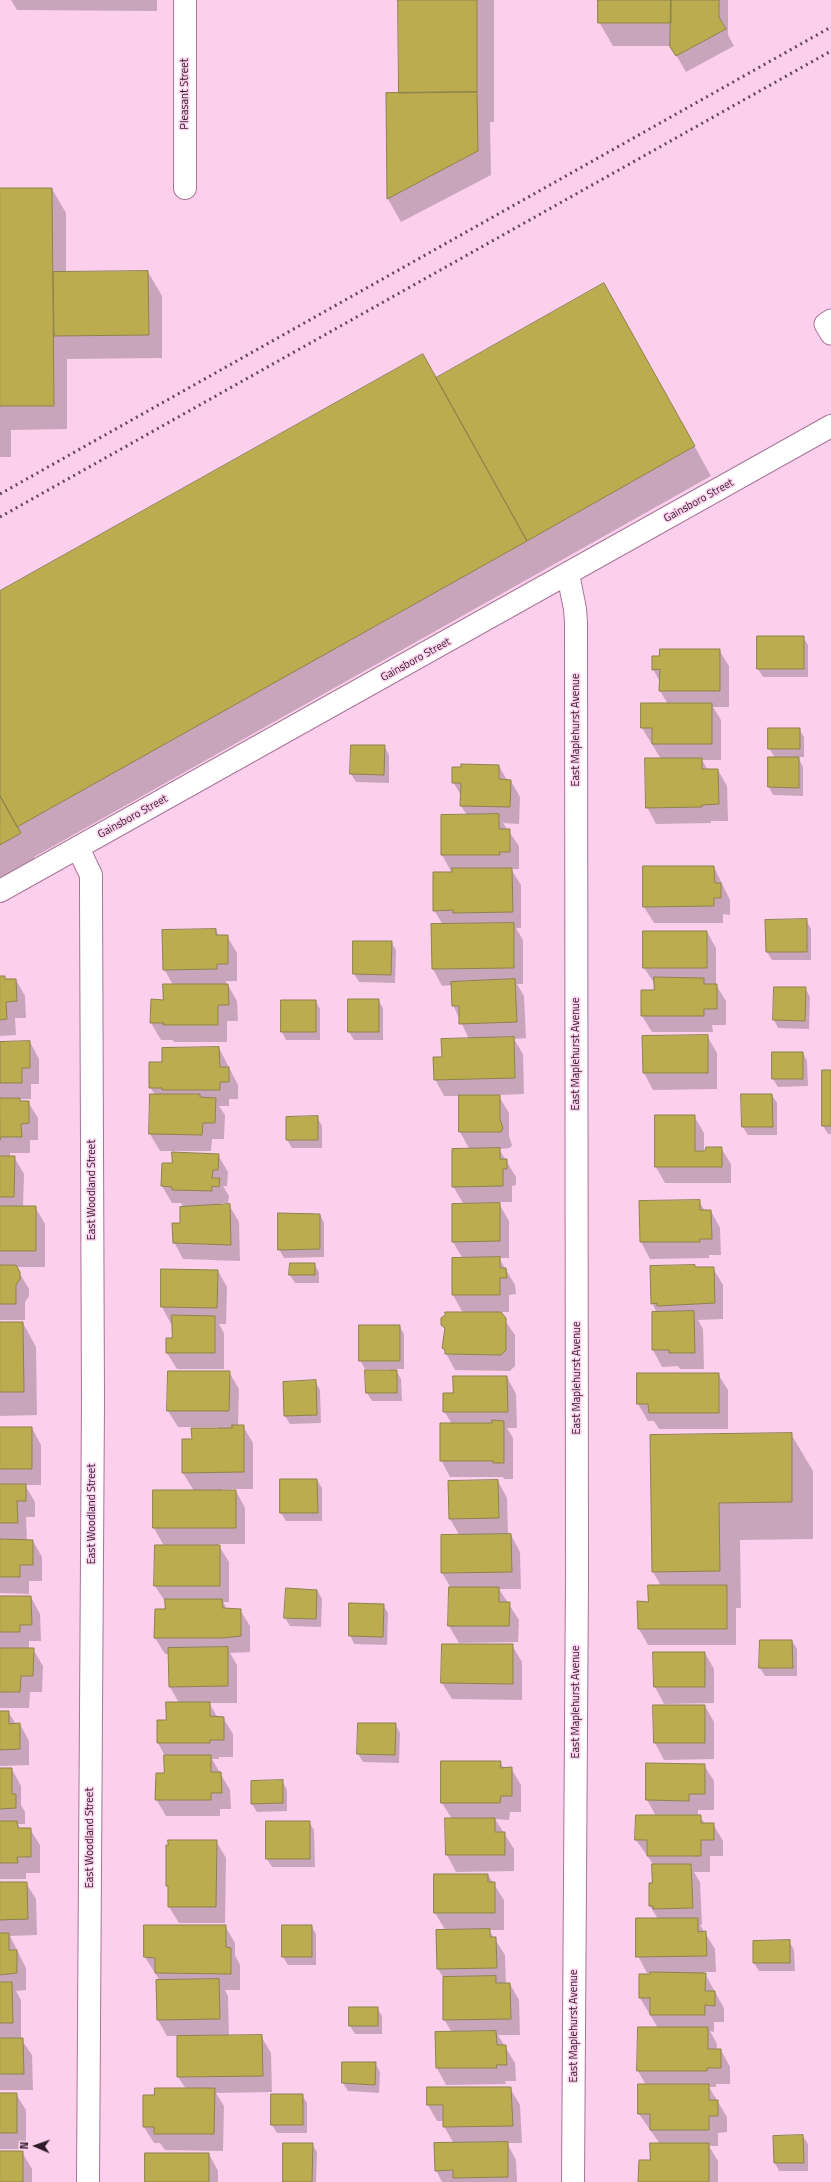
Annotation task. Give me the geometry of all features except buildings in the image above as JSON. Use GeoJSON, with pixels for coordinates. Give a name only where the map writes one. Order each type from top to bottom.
{"type":"FeatureCollection","features":[{"type":"Feature","properties":{"kind":"street","name":"Pleasant Street"},"geometry":{"type":"LineString","coordinates":[[185,0],[185,188]]}},
{"type":"Feature","properties":{"kind":"street","name":"Gainsboro Street"},"geometry":{"type":"LineString","coordinates":[[0,891],[831,426]]}},
{"type":"Feature","properties":{"kind":"street","name":"East Maplehurst Avenue"},"geometry":{"type":"LineString","coordinates":[[568,574],[575,609],[576,630],[577,1584],[573,2182]]}},
{"type":"Feature","properties":{"kind":"street","name":"East Woodland Street"},"geometry":{"type":"LineString","coordinates":[[78,848],[90,875],[91,898],[93,1408],[88,2182]]}},
{"type":"Feature","properties":{"kind":"lane"},"geometry":{"type":"LineString","coordinates":[[831,320],[825,324],[831,334]]}},
{"type":"Feature","properties":{"kind":"railway"},"geometry":{"type":"LineString","coordinates":[[0,494],[831,27]]}},
{"type":"Feature","properties":{"kind":"railway"},"geometry":{"type":"LineString","coordinates":[[0,517],[831,51]]}}]}
